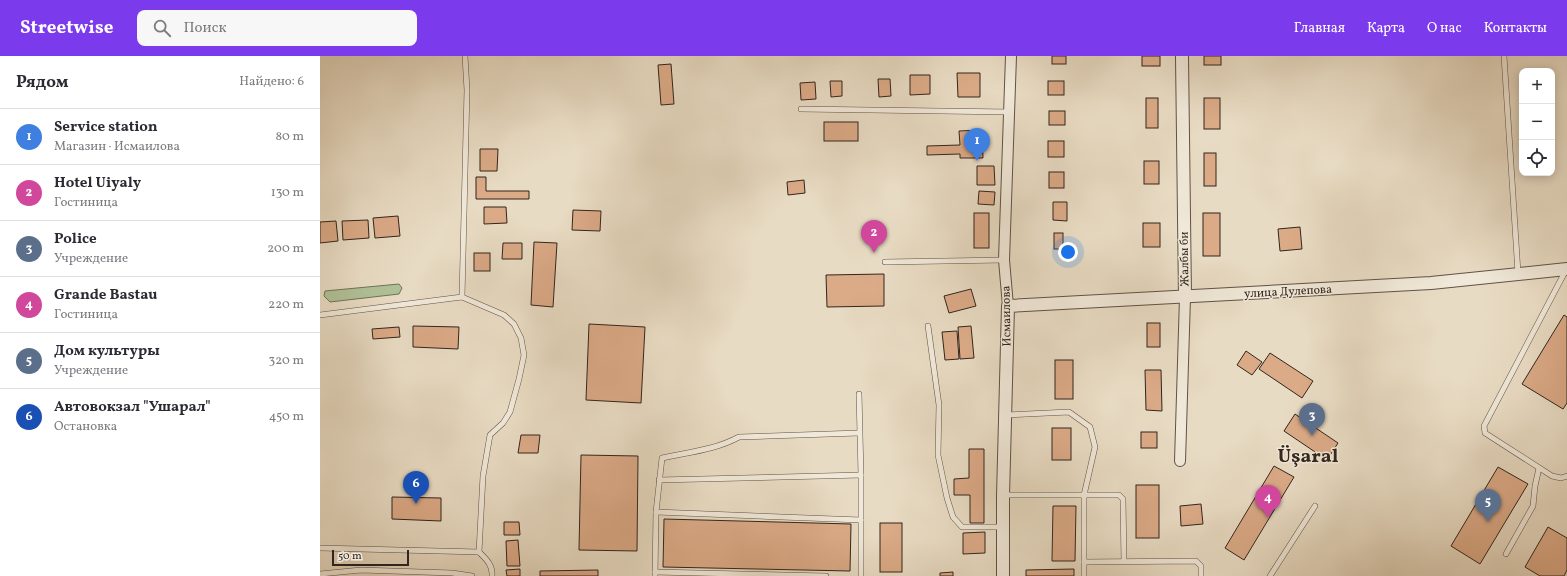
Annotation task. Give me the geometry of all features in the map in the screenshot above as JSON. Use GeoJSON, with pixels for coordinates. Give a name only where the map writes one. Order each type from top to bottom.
{"type":"FeatureCollection","features":[{"type":"Feature","properties":{"kind":"street","name":"Исмаилова"},"geometry":{"type":"LineString","coordinates":[[1001,573],[1008,306],[1004,260],[1011,56]]}},
{"type":"Feature","properties":{"kind":"street","name":"Жалбы би"},"geometry":{"type":"LineString","coordinates":[[1180,461],[1185,297],[1182,56]]}},
{"type":"Feature","properties":{"kind":"street","name":"улица Дулепова"},"geometry":{"type":"LineString","coordinates":[[1008,306],[1431,283],[1567,269]]}},
{"type":"Feature","properties":{"kind":"lane"},"geometry":{"type":"LineString","coordinates":[[462,298],[467,90],[465,56]]}},
{"type":"Feature","properties":{"kind":"lane"},"geometry":{"type":"LineString","coordinates":[[1504,56],[1518,274]]}},
{"type":"Feature","properties":{"kind":"lane"},"geometry":{"type":"LineString","coordinates":[[801,109],[1010,112]]}},
{"type":"Feature","properties":{"kind":"lane"},"geometry":{"type":"LineString","coordinates":[[885,262],[1004,260]]}},
{"type":"Feature","properties":{"kind":"lane"},"geometry":{"type":"LineString","coordinates":[[1567,269],[1484,426],[1486,433],[1552,476],[1561,478],[1567,476]]}},
{"type":"Feature","properties":{"kind":"lane"},"geometry":{"type":"LineString","coordinates":[[320,315],[462,298],[504,315],[509,319],[521,338],[524,355],[510,412],[503,423],[490,435],[482,476],[479,552]]}},
{"type":"Feature","properties":{"kind":"lane"},"geometry":{"type":"LineString","coordinates":[[928,326],[939,405],[938,455],[947,498],[953,517],[962,527],[1003,527]]}},
{"type":"Feature","properties":{"kind":"lane"},"geometry":{"type":"LineString","coordinates":[[859,394],[859,433],[862,475],[861,576]]}},
{"type":"Feature","properties":{"kind":"lane"},"geometry":{"type":"LineString","coordinates":[[1005,415],[1069,412],[1090,427],[1095,447],[1084,495],[1084,576]]}},
{"type":"Feature","properties":{"kind":"lane"},"geometry":{"type":"LineString","coordinates":[[826,576],[655,574],[656,512],[662,458],[709,449],[726,444],[739,437],[859,433]]}},
{"type":"Feature","properties":{"kind":"lane"},"geometry":{"type":"LineString","coordinates":[[1506,554],[1533,506],[1539,468]]}},
{"type":"Feature","properties":{"kind":"lane"},"geometry":{"type":"LineString","coordinates":[[659,480],[862,475]]}},
{"type":"Feature","properties":{"kind":"lane"},"geometry":{"type":"LineString","coordinates":[[1003,496],[1120,495],[1123,499],[1124,562]]}},
{"type":"Feature","properties":{"kind":"lane"},"geometry":{"type":"LineString","coordinates":[[1270,576],[1315,506]]}},
{"type":"Feature","properties":{"kind":"lane"},"geometry":{"type":"LineString","coordinates":[[656,512],[861,520]]}},
{"type":"Feature","properties":{"kind":"lane"},"geometry":{"type":"LineString","coordinates":[[320,548],[479,552],[489,562],[492,570],[492,576]]}},
{"type":"Feature","properties":{"kind":"lane"},"geometry":{"type":"LineString","coordinates":[[1084,562],[1196,561],[1201,566],[1201,576]]}},
{"type":"Feature","properties":{"kind":"lane"},"geometry":{"type":"LineString","coordinates":[[320,574],[361,570],[452,573],[472,576]]}},
{"type":"Feature","properties":{"kind":"green space"},"geometry":{"type":"Polygon","coordinates":[[[399,284],[402,288],[399,294],[330,302],[324,296],[325,291],[399,284]]]}},
{"type":"Feature","properties":{"kind":"building"},"geometry":{"type":"Polygon","coordinates":[[[1052,56],[1066,56],[1066,64],[1052,64],[1052,56]]]}},
{"type":"Feature","properties":{"kind":"building"},"geometry":{"type":"Polygon","coordinates":[[[1142,56],[1160,56],[1160,66],[1142,66],[1142,56]]]}},
{"type":"Feature","properties":{"kind":"building"},"geometry":{"type":"Polygon","coordinates":[[[1204,56],[1221,56],[1221,65],[1204,65],[1204,56]]]}},
{"type":"Feature","properties":{"kind":"building"},"geometry":{"type":"Polygon","coordinates":[[[671,64],[674,104],[661,105],[658,65],[671,64]]]}},
{"type":"Feature","properties":{"kind":"building"},"geometry":{"type":"Polygon","coordinates":[[[957,73],[980,73],[980,97],[958,97],[957,73]]]}},
{"type":"Feature","properties":{"kind":"building"},"geometry":{"type":"Polygon","coordinates":[[[910,75],[930,75],[930,94],[910,95],[910,75]]]}},
{"type":"Feature","properties":{"kind":"building"},"geometry":{"type":"Polygon","coordinates":[[[878,79],[890,79],[891,96],[879,97],[878,79]]]}},
{"type":"Feature","properties":{"kind":"building"},"geometry":{"type":"Polygon","coordinates":[[[830,81],[842,81],[842,96],[831,97],[830,81]]]}},
{"type":"Feature","properties":{"kind":"building"},"geometry":{"type":"Polygon","coordinates":[[[1048,81],[1064,81],[1064,95],[1048,95],[1048,81]]]}},
{"type":"Feature","properties":{"kind":"building"},"geometry":{"type":"Polygon","coordinates":[[[815,82],[816,99],[801,100],[800,83],[815,82]]]}},
{"type":"Feature","properties":{"kind":"building"},"geometry":{"type":"Polygon","coordinates":[[[1146,98],[1158,98],[1158,128],[1146,128],[1146,98]]]}},
{"type":"Feature","properties":{"kind":"building"},"geometry":{"type":"Polygon","coordinates":[[[1204,98],[1220,98],[1220,129],[1204,129],[1204,98]]]}},
{"type":"Feature","properties":{"kind":"building"},"geometry":{"type":"Polygon","coordinates":[[[1049,111],[1065,111],[1065,125],[1049,125],[1049,111]]]}},
{"type":"Feature","properties":{"kind":"building"},"geometry":{"type":"Polygon","coordinates":[[[824,122],[858,122],[858,141],[824,141],[824,122]]]}},
{"type":"Feature","properties":{"kind":"building"},"geometry":{"type":"Polygon","coordinates":[[[982,130],[983,158],[960,158],[960,154],[927,155],[927,146],[960,145],[959,131],[982,130]]]}},
{"type":"Feature","properties":{"kind":"building"},"geometry":{"type":"Polygon","coordinates":[[[1048,141],[1064,141],[1064,157],[1048,157],[1048,141]]]}},
{"type":"Feature","properties":{"kind":"building"},"geometry":{"type":"Polygon","coordinates":[[[480,149],[498,149],[497,171],[480,171],[480,149]]]}},
{"type":"Feature","properties":{"kind":"building"},"geometry":{"type":"Polygon","coordinates":[[[1204,153],[1216,153],[1216,186],[1204,186],[1204,153]]]}},
{"type":"Feature","properties":{"kind":"building"},"geometry":{"type":"Polygon","coordinates":[[[1144,161],[1159,161],[1159,184],[1144,184],[1144,161]]]}},
{"type":"Feature","properties":{"kind":"building"},"geometry":{"type":"Polygon","coordinates":[[[977,166],[994,166],[995,185],[977,185],[977,166]]]}},
{"type":"Feature","properties":{"kind":"building"},"geometry":{"type":"Polygon","coordinates":[[[1049,172],[1064,172],[1064,188],[1049,188],[1049,172]]]}},
{"type":"Feature","properties":{"kind":"building"},"geometry":{"type":"Polygon","coordinates":[[[476,177],[486,177],[486,191],[529,191],[529,199],[476,199],[476,177]]]}},
{"type":"Feature","properties":{"kind":"building"},"geometry":{"type":"Polygon","coordinates":[[[804,180],[805,193],[788,195],[787,182],[804,180]]]}},
{"type":"Feature","properties":{"kind":"building"},"geometry":{"type":"Polygon","coordinates":[[[979,191],[995,192],[994,205],[978,204],[979,191]]]}},
{"type":"Feature","properties":{"kind":"building"},"geometry":{"type":"Polygon","coordinates":[[[1053,202],[1067,202],[1067,221],[1053,220],[1053,202]]]}},
{"type":"Feature","properties":{"kind":"building"},"geometry":{"type":"Polygon","coordinates":[[[484,207],[506,207],[507,223],[484,224],[484,207]]]}},
{"type":"Feature","properties":{"kind":"building"},"geometry":{"type":"Polygon","coordinates":[[[573,210],[601,211],[600,231],[572,230],[573,210]]]}},
{"type":"Feature","properties":{"kind":"building"},"geometry":{"type":"Polygon","coordinates":[[[974,213],[989,213],[989,248],[974,248],[974,213]]]}},
{"type":"Feature","properties":{"kind":"building"},"geometry":{"type":"Polygon","coordinates":[[[1203,213],[1220,213],[1220,256],[1203,256],[1203,213]]]}},
{"type":"Feature","properties":{"kind":"building"},"geometry":{"type":"Polygon","coordinates":[[[398,216],[400,236],[375,238],[373,218],[398,216]]]}},
{"type":"Feature","properties":{"kind":"building"},"geometry":{"type":"Polygon","coordinates":[[[368,220],[369,238],[343,240],[342,221],[368,220]]]}},
{"type":"Feature","properties":{"kind":"building"},"geometry":{"type":"Polygon","coordinates":[[[336,221],[338,241],[320,243],[320,222],[336,221]]]}},
{"type":"Feature","properties":{"kind":"building"},"geometry":{"type":"Polygon","coordinates":[[[1143,223],[1160,223],[1160,247],[1143,247],[1143,223]]]}},
{"type":"Feature","properties":{"kind":"building"},"geometry":{"type":"Polygon","coordinates":[[[1300,227],[1302,249],[1280,251],[1278,229],[1300,227]]]}},
{"type":"Feature","properties":{"kind":"building"},"geometry":{"type":"Polygon","coordinates":[[[1054,233],[1063,233],[1063,249],[1054,249],[1054,233]]]}},
{"type":"Feature","properties":{"kind":"building"},"geometry":{"type":"Polygon","coordinates":[[[534,242],[557,243],[553,307],[531,305],[534,242]]]}},
{"type":"Feature","properties":{"kind":"building"},"geometry":{"type":"Polygon","coordinates":[[[503,243],[522,243],[522,259],[502,259],[503,243]]]}},
{"type":"Feature","properties":{"kind":"building"},"geometry":{"type":"Polygon","coordinates":[[[474,253],[490,253],[490,271],[474,271],[474,253]]]}},
{"type":"Feature","properties":{"kind":"building"},"geometry":{"type":"Polygon","coordinates":[[[884,274],[884,306],[827,307],[826,275],[884,274]]]}},
{"type":"Feature","properties":{"kind":"building"},"geometry":{"type":"Polygon","coordinates":[[[971,289],[976,306],[949,313],[944,296],[971,289]]]}},
{"type":"Feature","properties":{"kind":"building"},"geometry":{"type":"Polygon","coordinates":[[[1564,315],[1567,317],[1567,403],[1563,409],[1522,384],[1564,315]]]}},
{"type":"Feature","properties":{"kind":"building"},"geometry":{"type":"Polygon","coordinates":[[[1147,323],[1160,323],[1160,347],[1147,347],[1147,323]]]}},
{"type":"Feature","properties":{"kind":"building"},"geometry":{"type":"Polygon","coordinates":[[[589,324],[645,327],[641,403],[586,400],[589,324]]]}},
{"type":"Feature","properties":{"kind":"building"},"geometry":{"type":"Polygon","coordinates":[[[413,326],[459,327],[458,349],[413,347],[413,326]]]}},
{"type":"Feature","properties":{"kind":"building"},"geometry":{"type":"Polygon","coordinates":[[[971,326],[974,358],[960,359],[958,327],[971,326]]]}},
{"type":"Feature","properties":{"kind":"building"},"geometry":{"type":"Polygon","coordinates":[[[399,327],[400,337],[373,339],[372,329],[399,327]]]}},
{"type":"Feature","properties":{"kind":"building"},"geometry":{"type":"Polygon","coordinates":[[[957,331],[959,359],[945,360],[942,332],[957,331]]]}},
{"type":"Feature","properties":{"kind":"building"},"geometry":{"type":"Polygon","coordinates":[[[1246,351],[1262,362],[1252,375],[1237,365],[1246,351]]]}},
{"type":"Feature","properties":{"kind":"building"},"geometry":{"type":"Polygon","coordinates":[[[1270,353],[1313,381],[1302,398],[1259,369],[1270,353]]]}},
{"type":"Feature","properties":{"kind":"building"},"geometry":{"type":"Polygon","coordinates":[[[1055,360],[1073,360],[1073,399],[1055,399],[1055,360]]]}},
{"type":"Feature","properties":{"kind":"building"},"geometry":{"type":"Polygon","coordinates":[[[1145,370],[1161,370],[1162,411],[1146,410],[1145,370]]]}},
{"type":"Feature","properties":{"kind":"building"},"geometry":{"type":"Polygon","coordinates":[[[1295,414],[1338,443],[1327,460],[1284,431],[1295,414]]]}},
{"type":"Feature","properties":{"kind":"building"},"geometry":{"type":"Polygon","coordinates":[[[1052,428],[1071,428],[1071,460],[1052,460],[1052,428]]]}},
{"type":"Feature","properties":{"kind":"building"},"geometry":{"type":"Polygon","coordinates":[[[1141,432],[1157,432],[1157,448],[1141,448],[1141,432]]]}},
{"type":"Feature","properties":{"kind":"building"},"geometry":{"type":"Polygon","coordinates":[[[521,435],[540,435],[538,453],[518,453],[521,435]]]}},
{"type":"Feature","properties":{"kind":"building"},"geometry":{"type":"Polygon","coordinates":[[[969,449],[984,449],[984,523],[970,523],[970,495],[954,495],[954,479],[969,478],[969,449]]]}},
{"type":"Feature","properties":{"kind":"building"},"geometry":{"type":"Polygon","coordinates":[[[581,455],[638,456],[637,551],[579,550],[581,455]]]}},
{"type":"Feature","properties":{"kind":"building"},"geometry":{"type":"Polygon","coordinates":[[[1274,466],[1294,477],[1244,560],[1225,548],[1274,466]]]}},
{"type":"Feature","properties":{"kind":"building"},"geometry":{"type":"Polygon","coordinates":[[[1498,467],[1528,484],[1480,564],[1451,546],[1498,467]]]}},
{"type":"Feature","properties":{"kind":"building"},"geometry":{"type":"Polygon","coordinates":[[[1136,485],[1159,485],[1159,538],[1136,538],[1136,485]]]}},
{"type":"Feature","properties":{"kind":"building"},"geometry":{"type":"Polygon","coordinates":[[[392,497],[441,498],[441,521],[392,519],[392,497]]]}},
{"type":"Feature","properties":{"kind":"building"},"geometry":{"type":"Polygon","coordinates":[[[1201,504],[1203,524],[1181,526],[1180,506],[1201,504]]]}},
{"type":"Feature","properties":{"kind":"building"},"geometry":{"type":"Polygon","coordinates":[[[1053,506],[1076,506],[1075,561],[1052,561],[1053,506]]]}},
{"type":"Feature","properties":{"kind":"building"},"geometry":{"type":"Polygon","coordinates":[[[664,519],[851,524],[850,571],[663,567],[664,519]]]}},
{"type":"Feature","properties":{"kind":"building"},"geometry":{"type":"Polygon","coordinates":[[[504,522],[519,522],[520,535],[504,535],[504,522]]]}},
{"type":"Feature","properties":{"kind":"building"},"geometry":{"type":"Polygon","coordinates":[[[880,523],[902,523],[902,572],[880,572],[880,523]]]}},
{"type":"Feature","properties":{"kind":"building"},"geometry":{"type":"Polygon","coordinates":[[[1548,527],[1567,538],[1567,570],[1564,576],[1540,576],[1525,567],[1548,527]]]}},
{"type":"Feature","properties":{"kind":"building"},"geometry":{"type":"Polygon","coordinates":[[[985,532],[985,553],[963,554],[963,533],[985,532]]]}},
{"type":"Feature","properties":{"kind":"building"},"geometry":{"type":"Polygon","coordinates":[[[518,540],[520,566],[507,566],[506,541],[518,540]]]}},
{"type":"Feature","properties":{"kind":"building"},"geometry":{"type":"Polygon","coordinates":[[[520,569],[520,576],[507,576],[506,570],[520,569]]]}},
{"type":"Feature","properties":{"kind":"building"},"geometry":{"type":"Polygon","coordinates":[[[1074,569],[1074,576],[1026,576],[1026,570],[1074,569]]]}},
{"type":"Feature","properties":{"kind":"building"},"geometry":{"type":"Polygon","coordinates":[[[598,570],[598,576],[540,576],[540,571],[598,570]]]}},
{"type":"Feature","properties":{"kind":"building"},"geometry":{"type":"Polygon","coordinates":[[[953,572],[953,576],[940,576],[940,573],[953,572]]]}},
{"type":"Feature","properties":{"kind":"place","name":"Service station"},"geometry":{"type":"Point","coordinates":[977,161]}},
{"type":"Feature","properties":{"kind":"place","name":"Hotel Uiyaly"},"geometry":{"type":"Point","coordinates":[874,253]}},
{"type":"Feature","properties":{"kind":"place","name":"Police"},"geometry":{"type":"Point","coordinates":[1312,436]}},
{"type":"Feature","properties":{"kind":"place","name":"Автовокзал \"Ушарал\""},"geometry":{"type":"Point","coordinates":[416,504]}},
{"type":"Feature","properties":{"kind":"place","name":"Grande Bastau"},"geometry":{"type":"Point","coordinates":[1268,518]}},
{"type":"Feature","properties":{"kind":"place","name":"Дом культуры"},"geometry":{"type":"Point","coordinates":[1488,522]}},
{"type":"Feature","properties":{"kind":"district","name":"Üşaral"},"geometry":{"type":"Point","coordinates":[1308,455]}}]}
